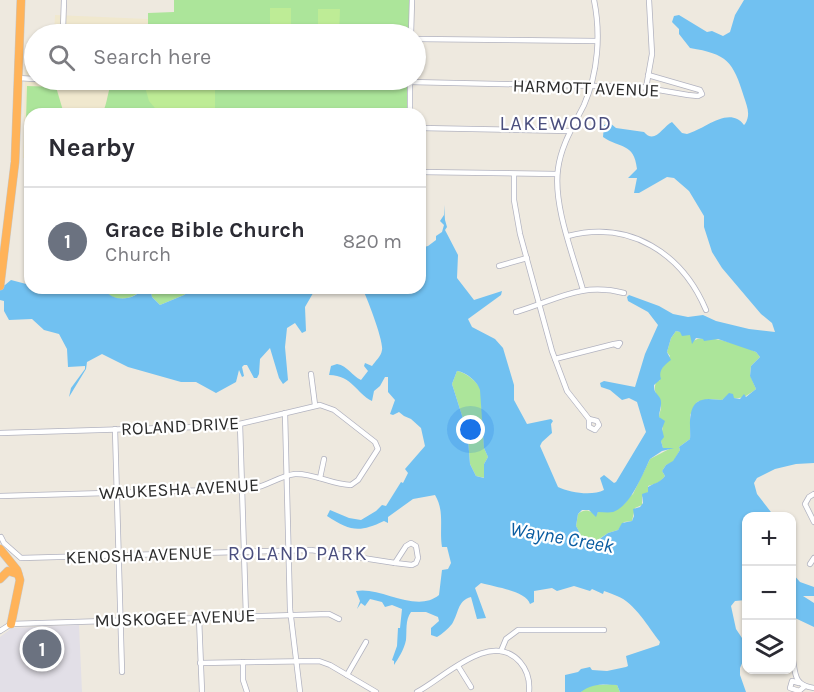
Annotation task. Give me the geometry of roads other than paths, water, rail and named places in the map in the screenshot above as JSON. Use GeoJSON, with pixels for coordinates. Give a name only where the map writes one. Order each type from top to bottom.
{"type":"FeatureCollection","features":[{"type":"Feature","properties":{"kind":"highway"},"geometry":{"type":"LineString","coordinates":[[0,285],[15,162],[21,0]]}},
{"type":"Feature","properties":{"kind":"highway"},"geometry":{"type":"LineString","coordinates":[[0,549],[17,570],[19,576],[20,584],[11,624]]}},
{"type":"Feature","properties":{"kind":"highway"},"geometry":{"type":"LineString","coordinates":[[0,579],[8,571],[14,571],[19,576]]}},
{"type":"Feature","properties":{"kind":"street"},"geometry":{"type":"LineString","coordinates":[[63,24],[64,0]]}},
{"type":"Feature","properties":{"kind":"street"},"geometry":{"type":"LineString","coordinates":[[411,24],[412,0]]}},
{"type":"Feature","properties":{"kind":"street"},"geometry":{"type":"LineString","coordinates":[[583,290],[558,202],[557,174],[559,161],[570,131],[590,87],[595,65],[597,41],[594,0]]}},
{"type":"Feature","properties":{"kind":"street"},"geometry":{"type":"LineString","coordinates":[[646,88],[652,54],[649,0]]}},
{"type":"Feature","properties":{"kind":"street"},"geometry":{"type":"LineString","coordinates":[[426,39],[597,41]]}},
{"type":"Feature","properties":{"kind":"street","name":"HARMOTT AVENUE"},"geometry":{"type":"LineString","coordinates":[[426,82],[646,88],[688,95],[702,94],[700,90],[648,75]]}},
{"type":"Feature","properties":{"kind":"street"},"geometry":{"type":"LineString","coordinates":[[18,78],[24,78]]}},
{"type":"Feature","properties":{"kind":"street"},"geometry":{"type":"LineString","coordinates":[[410,90],[410,108]]}},
{"type":"Feature","properties":{"kind":"street"},"geometry":{"type":"LineString","coordinates":[[426,128],[570,131]]}},
{"type":"Feature","properties":{"kind":"street"},"geometry":{"type":"LineString","coordinates":[[426,172],[557,174]]}},
{"type":"Feature","properties":{"kind":"street"},"geometry":{"type":"LineString","coordinates":[[514,174],[515,207],[526,258],[555,359],[567,390],[589,419]]}},
{"type":"Feature","properties":{"kind":"street"},"geometry":{"type":"LineString","coordinates":[[568,236],[604,232],[638,239],[652,245],[663,252],[686,276],[700,296],[706,310]]}},
{"type":"Feature","properties":{"kind":"street"},"geometry":{"type":"LineString","coordinates":[[499,266],[526,258]]}},
{"type":"Feature","properties":{"kind":"street"},"geometry":{"type":"LineString","coordinates":[[516,312],[583,290],[600,288],[624,293]]}},
{"type":"Feature","properties":{"kind":"street"},"geometry":{"type":"LineString","coordinates":[[555,359],[614,344]]}},
{"type":"Feature","properties":{"kind":"street"},"geometry":{"type":"LineString","coordinates":[[311,374],[315,405]]}},
{"type":"Feature","properties":{"kind":"street","name":"ROLAND DRIVE"},"geometry":{"type":"LineString","coordinates":[[0,433],[240,424],[315,405]]}},
{"type":"Feature","properties":{"kind":"street","name":"WAUKESHA AVENUE"},"geometry":{"type":"LineString","coordinates":[[0,496],[242,489],[265,486],[286,476],[300,474],[347,485],[355,483],[378,449],[375,442],[334,410],[315,405]]}},
{"type":"Feature","properties":{"kind":"street"},"geometry":{"type":"LineString","coordinates":[[285,413],[291,615],[300,692]]}},
{"type":"Feature","properties":{"kind":"street"},"geometry":{"type":"LineString","coordinates":[[240,424],[246,616]]}},
{"type":"Feature","properties":{"kind":"street"},"geometry":{"type":"LineString","coordinates":[[115,429],[122,672]]}},
{"type":"Feature","properties":{"kind":"street"},"geometry":{"type":"LineString","coordinates":[[320,478],[324,459]]}},
{"type":"Feature","properties":{"kind":"street"},"geometry":{"type":"LineString","coordinates":[[814,494],[805,504],[814,522]]}},
{"type":"Feature","properties":{"kind":"street","name":"KENOSHA AVENUE"},"geometry":{"type":"LineString","coordinates":[[1,537],[21,558],[319,551],[412,565],[418,558],[416,545],[408,543],[394,562]]}},
{"type":"Feature","properties":{"kind":"street"},"geometry":{"type":"LineString","coordinates":[[810,564],[814,558]]}},
{"type":"Feature","properties":{"kind":"street","name":"MUSKOGEE AVENUE"},"geometry":{"type":"LineString","coordinates":[[11,624],[329,614],[339,619]]}},
{"type":"Feature","properties":{"kind":"street"},"geometry":{"type":"LineString","coordinates":[[199,618],[202,692]]}},
{"type":"Feature","properties":{"kind":"street"},"geometry":{"type":"LineString","coordinates":[[0,631],[11,624]]}},
{"type":"Feature","properties":{"kind":"street"},"geometry":{"type":"LineString","coordinates":[[501,651],[506,639],[518,630],[604,630]]}},
{"type":"Feature","properties":{"kind":"street"},"geometry":{"type":"LineString","coordinates":[[347,675],[366,642]]}},
{"type":"Feature","properties":{"kind":"street"},"geometry":{"type":"LineString","coordinates":[[417,692],[485,652],[501,651],[515,657],[523,666],[528,678],[529,692]]}},
{"type":"Feature","properties":{"kind":"street"},"geometry":{"type":"LineString","coordinates":[[200,663],[319,661],[347,675],[366,690],[376,692]]}},
{"type":"Feature","properties":{"kind":"street"},"geometry":{"type":"LineString","coordinates":[[243,662],[243,680],[247,692]]}},
{"type":"Feature","properties":{"kind":"street"},"geometry":{"type":"LineString","coordinates":[[458,666],[471,687]]}},
{"type":"Feature","properties":{"kind":"street"},"geometry":{"type":"LineString","coordinates":[[795,674],[799,683]]}},
{"type":"Feature","properties":{"kind":"street"},"geometry":{"type":"LineString","coordinates":[[805,686],[799,691],[790,688],[792,681],[814,688]]}},
{"type":"Feature","properties":{"kind":"street"},"geometry":{"type":"LineString","coordinates":[[801,692],[805,686]]}},
{"type":"Feature","properties":{"kind":"water","name":"Wayne Creek"},"geometry":{"type":"Polygon","coordinates":[[[744,0],[814,0],[814,463],[775,469],[757,478],[754,483],[757,494],[771,512],[742,512],[742,600],[735,601],[731,606],[736,629],[742,638],[740,675],[746,692],[620,692],[617,685],[607,685],[593,686],[581,692],[565,692],[565,675],[590,667],[592,670],[607,671],[626,667],[628,666],[626,656],[659,645],[660,642],[624,599],[604,591],[603,594],[592,589],[590,591],[574,586],[557,591],[552,588],[534,591],[534,602],[530,604],[523,596],[516,593],[481,583],[475,588],[486,618],[477,619],[471,597],[463,601],[452,624],[437,637],[431,635],[431,628],[439,621],[438,617],[426,612],[411,612],[407,622],[405,644],[394,665],[392,660],[397,646],[402,609],[392,605],[385,607],[382,602],[370,599],[365,606],[361,603],[357,609],[360,601],[356,591],[376,592],[409,601],[430,600],[439,595],[442,570],[448,569],[451,563],[447,547],[442,547],[441,514],[435,495],[413,499],[388,517],[388,523],[384,521],[361,529],[342,525],[327,516],[330,510],[361,520],[382,505],[386,506],[401,482],[403,483],[408,473],[405,469],[425,446],[421,428],[399,412],[390,414],[395,400],[388,392],[388,377],[385,377],[374,391],[372,401],[344,378],[329,375],[331,366],[337,364],[361,380],[368,371],[364,366],[365,363],[372,366],[379,357],[382,345],[365,294],[426,294],[426,246],[436,240],[436,236],[442,232],[444,225],[440,221],[444,215],[444,205],[447,227],[445,230],[458,255],[457,278],[474,300],[502,291],[501,295],[468,319],[472,327],[495,339],[503,348],[514,385],[514,400],[527,424],[551,419],[553,421],[552,433],[540,446],[558,487],[575,492],[594,493],[604,490],[600,478],[604,475],[614,483],[616,482],[646,432],[637,402],[629,398],[622,400],[610,390],[601,387],[600,383],[604,381],[635,387],[645,354],[658,325],[648,312],[628,301],[629,295],[673,314],[688,317],[703,315],[716,321],[749,329],[775,332],[772,323],[761,314],[722,268],[712,252],[704,227],[704,216],[689,191],[674,178],[667,177],[639,193],[634,193],[637,178],[628,178],[637,169],[633,154],[625,147],[603,137],[604,125],[610,123],[616,128],[644,132],[652,136],[672,122],[682,133],[687,134],[724,118],[738,119],[744,125],[748,117],[747,107],[732,67],[727,61],[712,53],[690,48],[672,22],[674,16],[679,15],[707,32],[712,31],[723,36],[730,32],[735,15],[744,0]],[[676,331],[671,338],[667,352],[671,360],[662,368],[661,379],[654,385],[661,400],[659,417],[665,421],[662,429],[664,437],[661,441],[663,448],[674,448],[662,451],[650,459],[636,488],[619,509],[613,512],[598,512],[596,517],[589,510],[582,510],[578,514],[576,526],[587,544],[594,543],[608,533],[618,530],[622,523],[632,521],[633,509],[640,507],[643,503],[642,494],[648,492],[648,487],[665,476],[662,471],[666,465],[673,461],[680,450],[679,447],[690,439],[691,411],[697,402],[707,399],[722,400],[729,393],[733,394],[734,398],[740,399],[744,394],[746,397],[756,389],[750,376],[751,366],[760,357],[756,352],[718,339],[704,341],[696,338],[692,344],[690,335],[682,336],[676,331]],[[457,371],[452,384],[467,427],[470,464],[476,476],[484,478],[484,464],[488,457],[484,448],[480,390],[471,378],[457,371]]]}},
{"type":"Feature","properties":{"kind":"water"},"geometry":{"type":"Polygon","coordinates":[[[11,280],[24,283],[24,294],[109,294],[117,298],[129,298],[137,294],[151,294],[160,305],[185,294],[313,294],[305,307],[306,331],[302,333],[295,323],[287,328],[285,347],[288,380],[283,384],[270,348],[260,359],[257,378],[254,378],[247,365],[244,365],[242,367],[244,376],[242,377],[239,370],[236,382],[216,393],[196,382],[181,382],[128,367],[102,354],[87,362],[86,369],[69,397],[71,388],[85,366],[68,367],[67,349],[59,334],[44,330],[32,319],[9,320],[4,311],[4,301],[0,300],[0,285],[5,285],[11,280]]]}},
{"type":"Feature","properties":{"kind":"water"},"geometry":{"type":"Polygon","coordinates":[[[796,578],[800,582],[814,587],[814,596],[803,596],[814,603],[814,627],[796,618],[796,578]]]}},
{"type":"Feature","properties":{"kind":"place","name":"Grace Bible Church"},"geometry":{"type":"Point","coordinates":[42,649]}},
{"type":"Feature","properties":{"kind":"district","name":"LAKEWOOD"},"geometry":{"type":"Point","coordinates":[556,123]}},
{"type":"Feature","properties":{"kind":"district","name":"ROLAND PARK"},"geometry":{"type":"Point","coordinates":[298,553]}}]}
